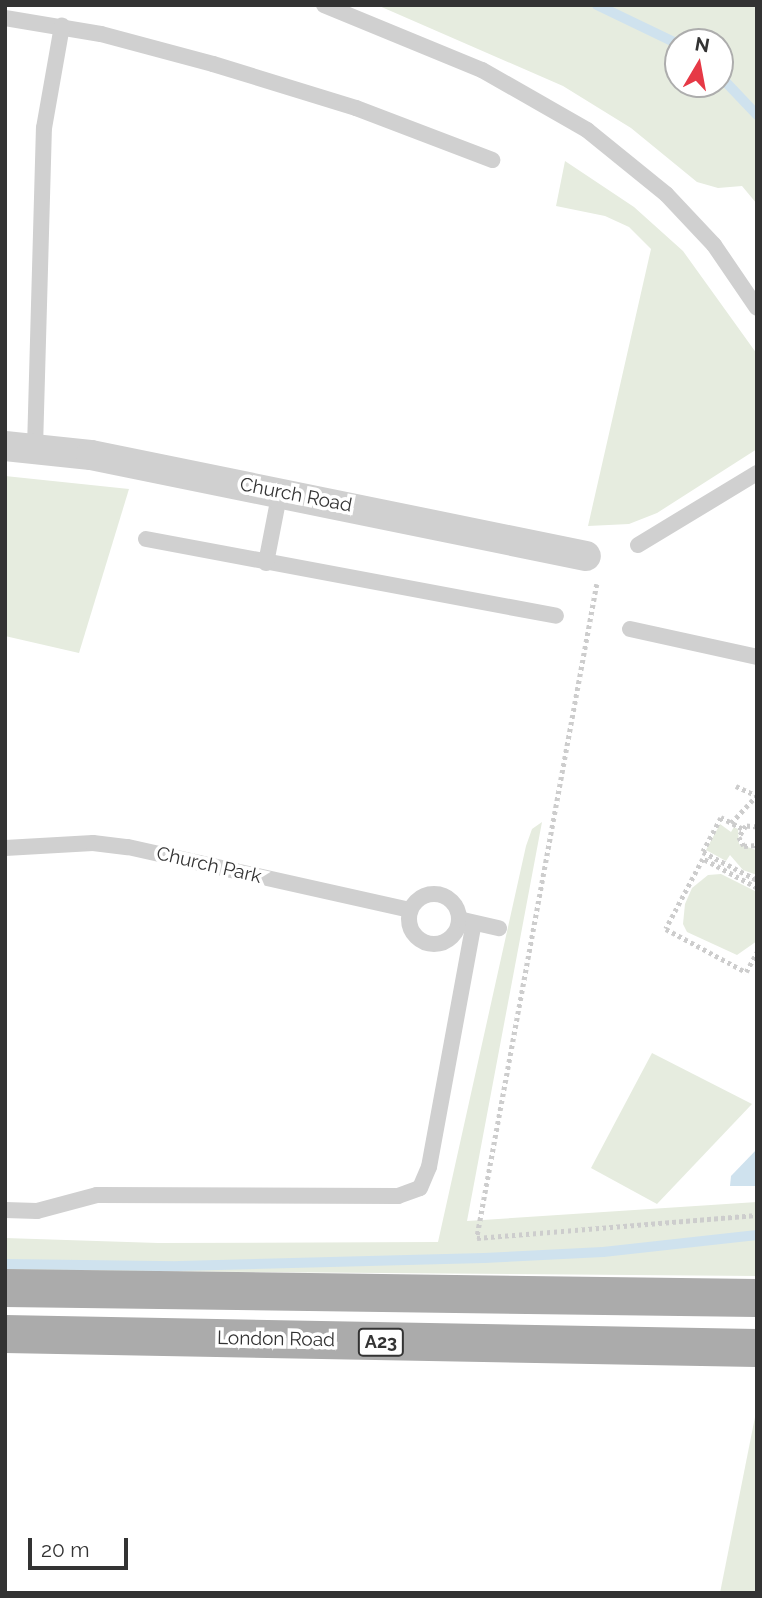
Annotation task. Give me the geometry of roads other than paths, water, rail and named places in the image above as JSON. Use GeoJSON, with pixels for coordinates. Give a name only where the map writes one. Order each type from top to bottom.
{"type":"FeatureCollection","features":[{"type":"Feature","properties":{"kind":"main road"},"geometry":{"type":"LineString","coordinates":[[5,1288],[757,1298]]}},
{"type":"Feature","properties":{"kind":"main road","name":"London Road"},"geometry":{"type":"LineString","coordinates":[[5,1334],[757,1348]]}},
{"type":"Feature","properties":{"kind":"street","name":"Church Road"},"geometry":{"type":"LineString","coordinates":[[5,446],[35,448],[280,491],[586,556]]}},
{"type":"Feature","properties":{"kind":"lane"},"geometry":{"type":"LineString","coordinates":[[324,5],[482,70],[587,130],[666,194],[714,245],[757,309]]}},
{"type":"Feature","properties":{"kind":"lane"},"geometry":{"type":"LineString","coordinates":[[5,18],[62,26],[300,90],[492,160]]}},
{"type":"Feature","properties":{"kind":"lane"},"geometry":{"type":"LineString","coordinates":[[35,448],[44,128],[62,26]]}},
{"type":"Feature","properties":{"kind":"lane"},"geometry":{"type":"LineString","coordinates":[[638,545],[757,473]]}},
{"type":"Feature","properties":{"kind":"lane"},"geometry":{"type":"LineString","coordinates":[[266,563],[280,491]]}},
{"type":"Feature","properties":{"kind":"lane"},"geometry":{"type":"LineString","coordinates":[[146,539],[556,616]]}},
{"type":"Feature","properties":{"kind":"lane"},"geometry":{"type":"LineString","coordinates":[[630,629],[757,657]]}},
{"type":"Feature","properties":{"kind":"lane","name":"Church Park"},"geometry":{"type":"LineString","coordinates":[[5,848],[93,843],[128,847],[410,910]]}},
{"type":"Feature","properties":{"kind":"lane"},"geometry":{"type":"LineString","coordinates":[[467,921],[448,941],[425,943],[409,926],[410,910],[422,897],[439,895],[454,903],[467,921],[499,928]]}},
{"type":"Feature","properties":{"kind":"lane"},"geometry":{"type":"LineString","coordinates":[[5,1210],[37,1211],[97,1195],[398,1196],[420,1188],[429,1167],[467,921]]}},
{"type":"Feature","properties":{"kind":"water"},"geometry":{"type":"Polygon","coordinates":[[[757,1149],[757,1186],[730,1186],[731,1176],[757,1149]]]}},
{"type":"Feature","properties":{"kind":"waterway"},"geometry":{"type":"LineString","coordinates":[[597,5],[664,37]]}},
{"type":"Feature","properties":{"kind":"waterway"},"geometry":{"type":"LineString","coordinates":[[734,91],[757,115]]}},
{"type":"Feature","properties":{"kind":"waterway"},"geometry":{"type":"LineString","coordinates":[[5,1264],[179,1266],[484,1258],[603,1252],[757,1235]]}}]}
